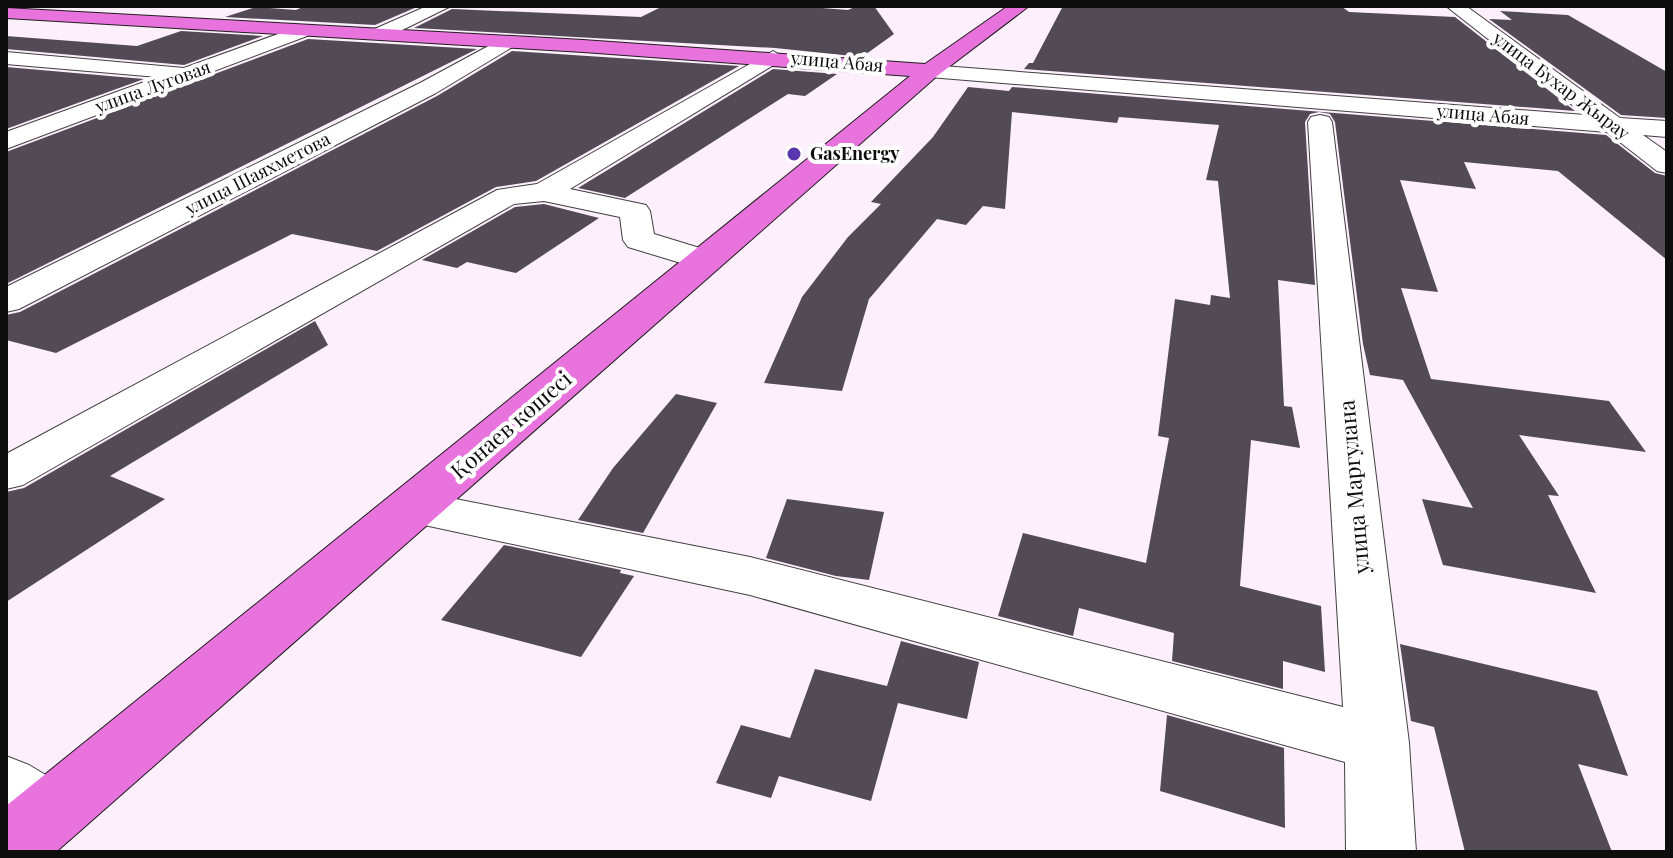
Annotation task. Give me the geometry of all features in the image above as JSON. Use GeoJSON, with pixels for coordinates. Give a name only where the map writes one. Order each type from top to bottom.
{"type":"FeatureCollection","features":[{"type":"Feature","properties":{"kind":"main road","name":"Қонаев көшесі"},"geometry":{"type":"LineString","coordinates":[[21,817],[415,507],[929,71],[1020,6]]}},
{"type":"Feature","properties":{"kind":"main road","name":"улица Абая"},"geometry":{"type":"LineString","coordinates":[[6,13],[773,57],[929,71]]}},
{"type":"Feature","properties":{"kind":"street"},"geometry":{"type":"LineString","coordinates":[[377,35],[442,6]]}},
{"type":"Feature","properties":{"kind":"street","name":"улица Бухар Жырау"},"geometry":{"type":"LineString","coordinates":[[1455,6],[1667,165]]}},
{"type":"Feature","properties":{"kind":"street"},"geometry":{"type":"LineString","coordinates":[[230,28],[279,10]]}},
{"type":"Feature","properties":{"kind":"street","name":"улица Луговая"},"geometry":{"type":"LineString","coordinates":[[6,141],[300,32]]}},
{"type":"Feature","properties":{"kind":"street","name":"улица Шаяхметова"},"geometry":{"type":"LineString","coordinates":[[6,301],[428,88],[507,42]]}},
{"type":"Feature","properties":{"kind":"street"},"geometry":{"type":"LineString","coordinates":[[544,192],[773,57]]}},
{"type":"Feature","properties":{"kind":"street"},"geometry":{"type":"LineString","coordinates":[[6,58],[191,73]]}},
{"type":"Feature","properties":{"kind":"street","name":"улица Абая"},"geometry":{"type":"LineString","coordinates":[[929,71],[1667,129]]}},
{"type":"Feature","properties":{"kind":"street","name":"улица Маргулана"},"geometry":{"type":"LineString","coordinates":[[1320,122],[1377,743],[1381,852]]}},
{"type":"Feature","properties":{"kind":"street"},"geometry":{"type":"LineString","coordinates":[[6,474],[507,196],[544,192],[635,211],[639,240],[704,260]]}},
{"type":"Feature","properties":{"kind":"street"},"geometry":{"type":"LineString","coordinates":[[415,507],[750,576],[1377,743]]}},
{"type":"Feature","properties":{"kind":"building"},"geometry":{"type":"Polygon","coordinates":[[[305,6],[417,7],[375,25],[225,17],[256,7],[296,10],[305,6]]]}},
{"type":"Feature","properties":{"kind":"building"},"geometry":{"type":"Polygon","coordinates":[[[663,6],[796,6],[848,10],[857,6],[874,6],[894,34],[862,57],[775,48],[414,28],[452,9],[641,17],[663,6]]]}},
{"type":"Feature","properties":{"kind":"building"},"geometry":{"type":"Polygon","coordinates":[[[1063,6],[1341,6],[1349,12],[1455,17],[1575,111],[1024,69],[1033,63],[1063,6]]]}},
{"type":"Feature","properties":{"kind":"building"},"geometry":{"type":"Polygon","coordinates":[[[1500,11],[1568,15],[1667,72],[1667,118],[1621,115],[1489,19],[1512,20],[1500,11]]]}},
{"type":"Feature","properties":{"kind":"building"},"geometry":{"type":"Polygon","coordinates":[[[181,31],[263,36],[184,65],[6,49],[6,36],[137,46],[181,31]]]}},
{"type":"Feature","properties":{"kind":"building"},"geometry":{"type":"Polygon","coordinates":[[[308,39],[477,49],[6,284],[6,152],[308,39]]]}},
{"type":"Feature","properties":{"kind":"building"},"geometry":{"type":"Polygon","coordinates":[[[512,51],[739,66],[536,181],[496,187],[377,251],[292,234],[56,353],[6,340],[6,315],[20,312],[437,96],[512,51]]]}},
{"type":"Feature","properties":{"kind":"building"},"geometry":{"type":"Polygon","coordinates":[[[6,67],[144,79],[6,129],[6,67]]]}},
{"type":"Feature","properties":{"kind":"building"},"geometry":{"type":"Polygon","coordinates":[[[773,69],[837,74],[805,96],[788,94],[625,198],[578,188],[773,69]]]}},
{"type":"Feature","properties":{"kind":"building"},"geometry":{"type":"Polygon","coordinates":[[[968,87],[1009,91],[1012,87],[1606,135],[1655,173],[1667,176],[1667,260],[1558,171],[1464,162],[1476,189],[1400,180],[1438,292],[1401,288],[1431,379],[1609,401],[1646,452],[1519,435],[1559,496],[1548,495],[1596,593],[1443,565],[1422,499],[1473,508],[1403,380],[1370,375],[1363,344],[1335,122],[1330,114],[1319,112],[1310,114],[1305,122],[1315,285],[1278,280],[1284,406],[1292,407],[1300,448],[1251,440],[1240,586],[1321,606],[1325,672],[1283,661],[1283,689],[1172,661],[1174,633],[1079,608],[1073,636],[998,616],[1023,533],[1146,563],[1169,438],[1158,436],[1175,299],[1210,305],[1211,295],[1230,298],[1218,181],[1206,180],[1219,125],[1119,117],[1117,123],[1012,112],[1005,209],[983,206],[966,225],[937,219],[869,299],[842,391],[764,383],[802,297],[848,237],[881,204],[871,202],[933,137],[968,87]]]}},
{"type":"Feature","properties":{"kind":"building"},"geometry":{"type":"Polygon","coordinates":[[[544,204],[599,218],[516,273],[467,262],[457,268],[422,260],[515,207],[544,204]]]}},
{"type":"Feature","properties":{"kind":"building"},"geometry":{"type":"Polygon","coordinates":[[[315,321],[328,345],[110,476],[165,499],[6,602],[6,492],[24,488],[315,321]]]}},
{"type":"Feature","properties":{"kind":"building"},"geometry":{"type":"Polygon","coordinates":[[[676,394],[717,403],[643,533],[578,520],[613,468],[676,394]]]}},
{"type":"Feature","properties":{"kind":"building"},"geometry":{"type":"Polygon","coordinates":[[[787,499],[884,512],[869,580],[836,576],[766,558],[787,499]]]}},
{"type":"Feature","properties":{"kind":"building"},"geometry":{"type":"Polygon","coordinates":[[[504,545],[621,570],[620,573],[634,576],[581,657],[441,620],[504,545]]]}},
{"type":"Feature","properties":{"kind":"building"},"geometry":{"type":"Polygon","coordinates":[[[901,641],[979,662],[967,719],[898,703],[871,801],[779,776],[771,798],[716,783],[741,725],[790,738],[815,669],[887,686],[901,641]]]}},
{"type":"Feature","properties":{"kind":"building"},"geometry":{"type":"Polygon","coordinates":[[[1400,644],[1597,691],[1628,776],[1578,764],[1612,852],[1465,852],[1434,727],[1411,721],[1400,644]]]}},
{"type":"Feature","properties":{"kind":"building"},"geometry":{"type":"Polygon","coordinates":[[[1167,715],[1284,748],[1285,828],[1160,791],[1167,715]]]}},
{"type":"Feature","properties":{"kind":"place","name":"GasEnergy"},"geometry":{"type":"Point","coordinates":[794,154]}}]}
